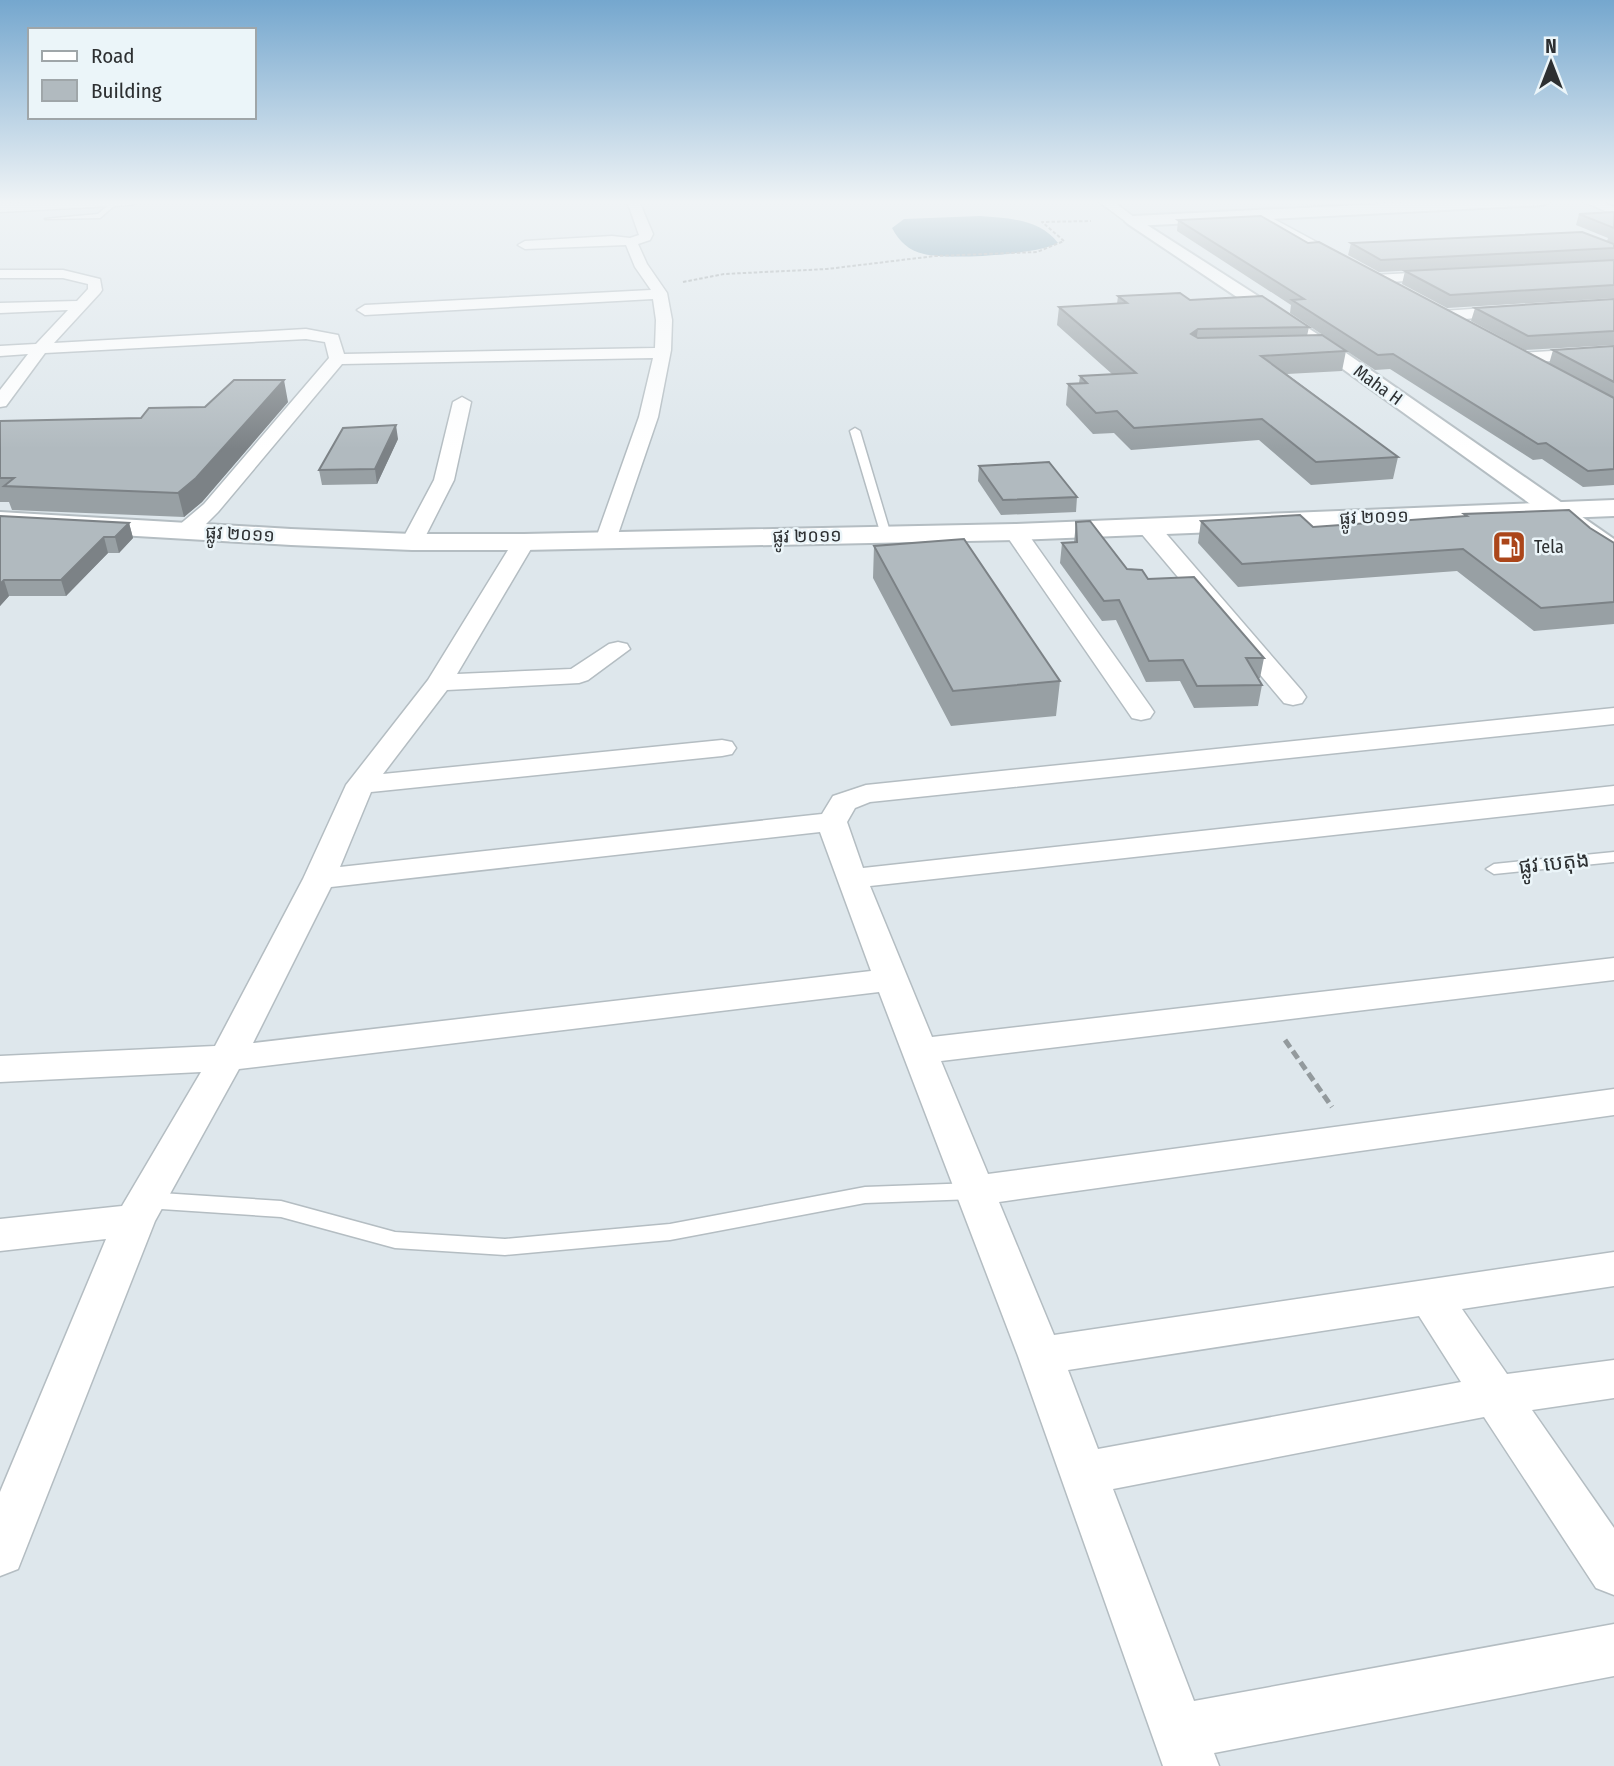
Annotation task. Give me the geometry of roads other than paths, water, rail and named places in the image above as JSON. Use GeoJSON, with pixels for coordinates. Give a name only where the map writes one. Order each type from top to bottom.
{"type":"FeatureCollection","features":[{"type":"Feature","properties":{"kind":"main road","name":"Maha H"},"geometry":{"type":"LineString","coordinates":[[1224,283],[1614,551]]}},
{"type":"Feature","properties":{"kind":"main road","name":"ផ្លូវ ២០១១"},"geometry":{"type":"LineString","coordinates":[[0,520],[412,542],[524,542],[1015,532],[1614,508]]}},
{"type":"Feature","properties":{"kind":"street"},"geometry":{"type":"LineString","coordinates":[[0,402],[41,348],[94,290],[95,283]]}},
{"type":"Feature","properties":{"kind":"street"},"geometry":{"type":"LineString","coordinates":[[606,541],[652,406],[665,326],[659,292],[653,283]]}},
{"type":"Feature","properties":{"kind":"street"},"geometry":{"type":"LineString","coordinates":[[1382,283],[1397,291]]}},
{"type":"Feature","properties":{"kind":"street"},"geometry":{"type":"LineString","coordinates":[[365,310],[659,292]]}},
{"type":"Feature","properties":{"kind":"street"},"geometry":{"type":"LineString","coordinates":[[0,308],[80,305]]}},
{"type":"Feature","properties":{"kind":"street"},"geometry":{"type":"LineString","coordinates":[[1465,328],[1437,313],[1535,310]]}},
{"type":"Feature","properties":{"kind":"street"},"geometry":{"type":"LineString","coordinates":[[0,337],[55,334]]}},
{"type":"Feature","properties":{"kind":"street"},"geometry":{"type":"LineString","coordinates":[[0,351],[306,334],[332,338],[337,359]]}},
{"type":"Feature","properties":{"kind":"street"},"geometry":{"type":"LineString","coordinates":[[1545,371],[1516,355],[1614,352]]}},
{"type":"Feature","properties":{"kind":"street"},"geometry":{"type":"LineString","coordinates":[[186,531],[211,508],[337,359],[661,353]]}},
{"type":"Feature","properties":{"kind":"street"},"geometry":{"type":"LineString","coordinates":[[0,377],[20,376]]}},
{"type":"Feature","properties":{"kind":"street"},"geometry":{"type":"LineString","coordinates":[[412,542],[444,481],[462,401]]}},
{"type":"Feature","properties":{"kind":"street"},"geometry":{"type":"LineString","coordinates":[[1148,527],[1293,697]]}},
{"type":"Feature","properties":{"kind":"street"},"geometry":{"type":"LineString","coordinates":[[1015,532],[1141,712]]}},
{"type":"Feature","properties":{"kind":"street"},"geometry":{"type":"LineString","coordinates":[[0,1552],[141,1210],[227,1058],[319,879],[360,785],[439,683],[524,542]]}},
{"type":"Feature","properties":{"kind":"street"},"geometry":{"type":"LineString","coordinates":[[439,683],[579,675],[618,649]]}},
{"type":"Feature","properties":{"kind":"street"},"geometry":{"type":"LineString","coordinates":[[1614,716],[866,794],[843,802],[832,822],[850,879],[1040,1356],[1184,1749],[1614,1650]]}},
{"type":"Feature","properties":{"kind":"street"},"geometry":{"type":"LineString","coordinates":[[360,785],[722,748]]}},
{"type":"Feature","properties":{"kind":"street"},"geometry":{"type":"LineString","coordinates":[[850,879],[1614,795]]}},
{"type":"Feature","properties":{"kind":"street"},"geometry":{"type":"LineString","coordinates":[[319,879],[832,822]]}},
{"type":"Feature","properties":{"kind":"street"},"geometry":{"type":"LineString","coordinates":[[919,1051],[1614,969]]}},
{"type":"Feature","properties":{"kind":"street"},"geometry":{"type":"LineString","coordinates":[[0,1069],[227,1058],[891,980]]}},
{"type":"Feature","properties":{"kind":"street"},"geometry":{"type":"LineString","coordinates":[[974,1191],[1614,1102]]}},
{"type":"Feature","properties":{"kind":"street"},"geometry":{"type":"LineString","coordinates":[[0,1235],[141,1210]]}},
{"type":"Feature","properties":{"kind":"street"},"geometry":{"type":"LineString","coordinates":[[1040,1356],[1614,1269]]}},
{"type":"Feature","properties":{"kind":"street"},"geometry":{"type":"LineString","coordinates":[[1429,1296],[1614,1571]]}},
{"type":"Feature","properties":{"kind":"street"},"geometry":{"type":"LineString","coordinates":[[1083,1473],[1496,1395],[1614,1379]]}},
{"type":"Feature","properties":{"kind":"lane"},"geometry":{"type":"LineString","coordinates":[[855,431],[886,535]]}},
{"type":"Feature","properties":{"kind":"lane","name":"ផ្លូវ បេតុង"},"geometry":{"type":"LineString","coordinates":[[1494,869],[1614,857]]}},
{"type":"Feature","properties":{"kind":"lane"},"geometry":{"type":"LineString","coordinates":[[141,1210],[281,1209],[395,1240],[505,1247],[670,1232],[865,1195],[974,1191]]}},
{"type":"Feature","properties":{"kind":"place","name":"Tela"},"geometry":{"type":"Point","coordinates":[1509,547]}}]}
